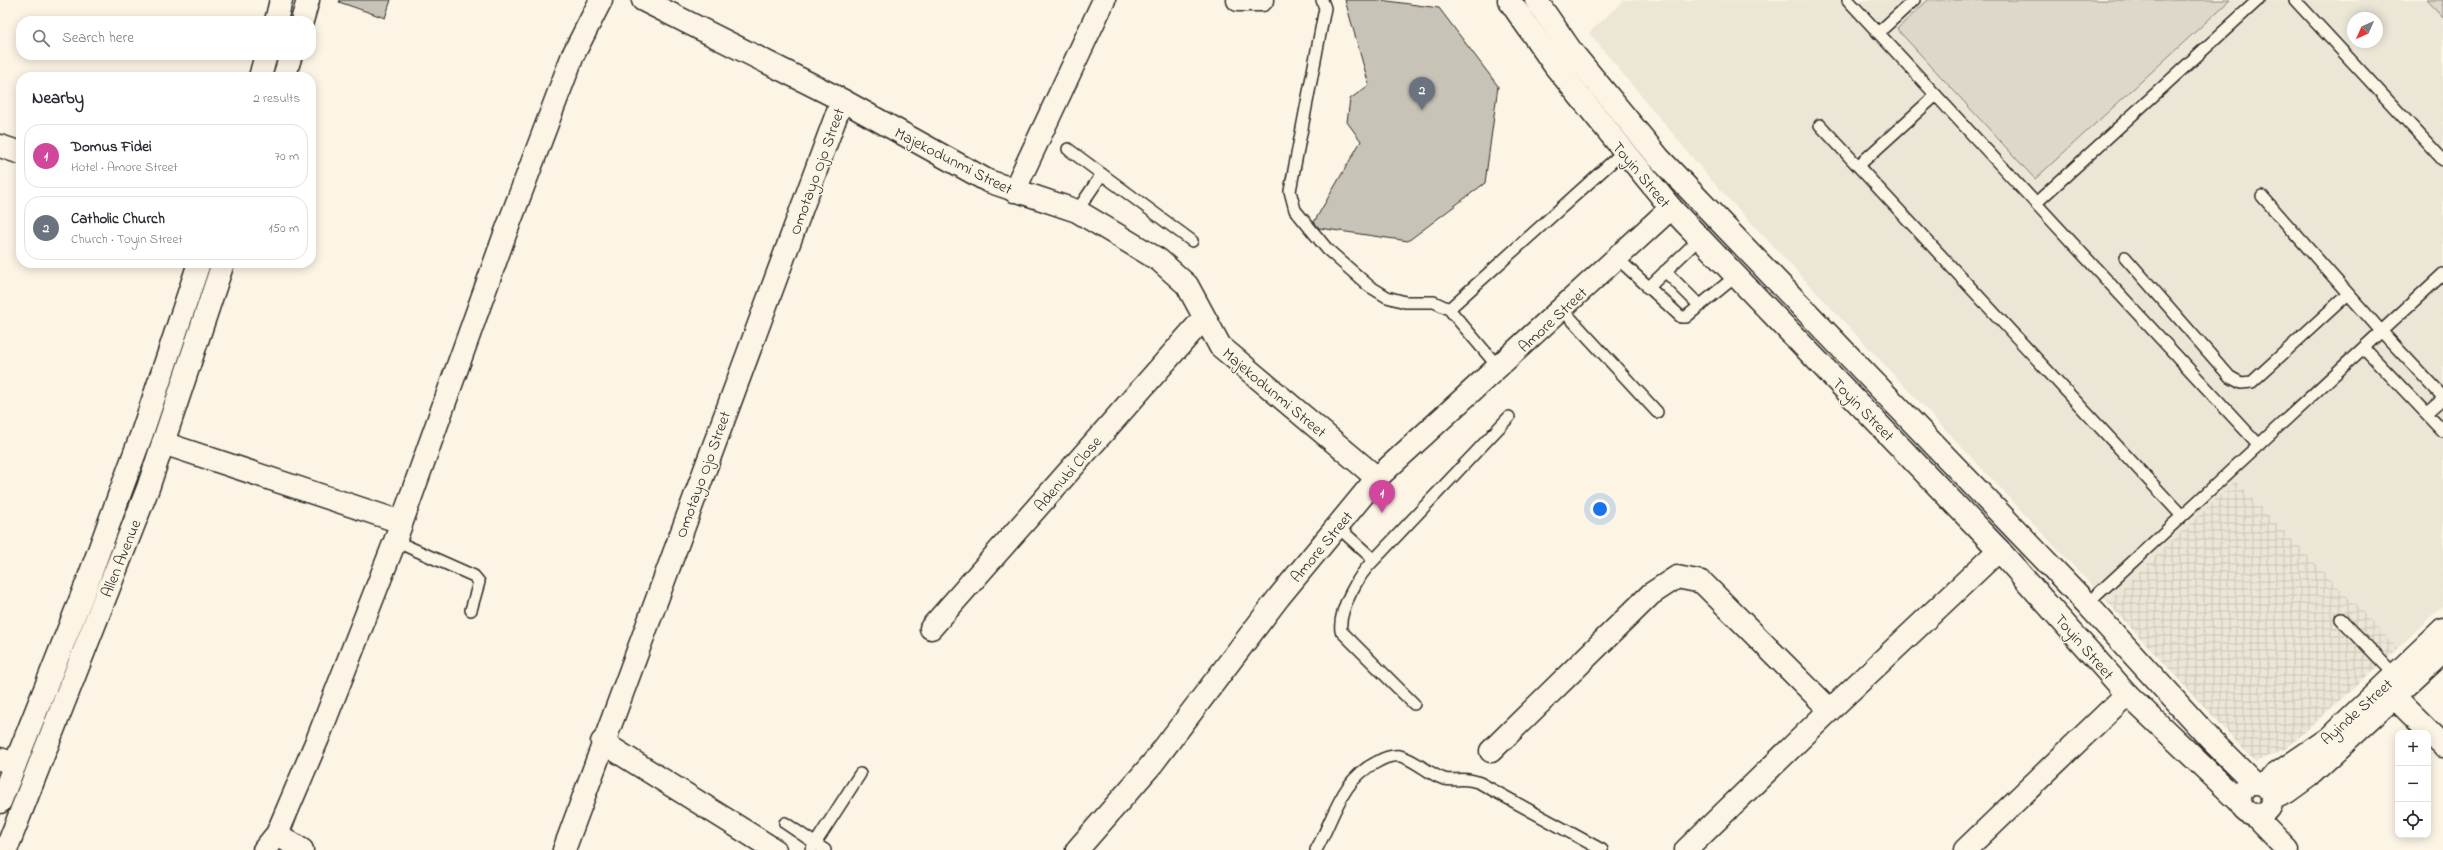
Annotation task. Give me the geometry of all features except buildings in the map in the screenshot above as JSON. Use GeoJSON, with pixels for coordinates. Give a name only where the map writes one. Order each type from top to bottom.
{"type":"FeatureCollection","features":[{"type":"Feature","properties":{"kind":"street"},"geometry":{"type":"LineString","coordinates":[[277,16],[282,0]]}},
{"type":"Feature","properties":{"kind":"street"},"geometry":{"type":"LineString","coordinates":[[303,16],[308,0]]}},
{"type":"Feature","properties":{"kind":"street"},"geometry":{"type":"LineString","coordinates":[[302,850],[271,842],[318,738],[398,532],[504,237],[570,62],[600,0]]}},
{"type":"Feature","properties":{"kind":"street","name":"Majekodunmi Street"},"geometry":{"type":"LineString","coordinates":[[643,0],[842,100],[988,181],[1077,211],[1159,260],[1187,285],[1204,319],[1220,346],[1377,478]]}},
{"type":"Feature","properties":{"kind":"street"},"geometry":{"type":"LineString","coordinates":[[1014,191],[1104,0]]}},
{"type":"Feature","properties":{"kind":"street"},"geometry":{"type":"LineString","coordinates":[[1238,0],[1262,0]]}},
{"type":"Feature","properties":{"kind":"street","name":"Toyin Street"},"geometry":{"type":"LineString","coordinates":[[1509,0],[1555,66],[1623,152],[1671,208],[1999,550],[2127,694],[2258,799]]}},
{"type":"Feature","properties":{"kind":"street","name":"Toyin Street"},"geometry":{"type":"LineString","coordinates":[[1536,0],[1572,52],[1660,158],[2087,604],[2211,740],[2258,799],[2284,848]]}},
{"type":"Feature","properties":{"kind":"street"},"geometry":{"type":"LineString","coordinates":[[261,72],[265,60]]}},
{"type":"Feature","properties":{"kind":"street"},"geometry":{"type":"LineString","coordinates":[[286,72],[289,60]]}},
{"type":"Feature","properties":{"kind":"street","name":"Omotayo Ojo Street"},"geometry":{"type":"LineString","coordinates":[[564,850],[602,742],[842,100]]}},
{"type":"Feature","properties":{"kind":"street"},"geometry":{"type":"LineString","coordinates":[[0,146],[16,151]]}},
{"type":"Feature","properties":{"kind":"street","name":"Amore Street"},"geometry":{"type":"LineString","coordinates":[[1077,850],[1152,764],[1279,597],[1377,478],[1499,368],[1671,208]]}},
{"type":"Feature","properties":{"kind":"street","name":"Allen Avenue"},"geometry":{"type":"LineString","coordinates":[[0,802],[7,761],[87,583],[141,436],[197,268]]}},
{"type":"Feature","properties":{"kind":"street","name":"Allen Avenue"},"geometry":{"type":"LineString","coordinates":[[6,850],[148,488],[221,268]]}},
{"type":"Feature","properties":{"kind":"street","name":"Adenubi Close"},"geometry":{"type":"LineString","coordinates":[[931,628],[1204,319]]}},
{"type":"Feature","properties":{"kind":"street"},"geometry":{"type":"LineString","coordinates":[[162,443],[398,532]]}},
{"type":"Feature","properties":{"kind":"street"},"geometry":{"type":"LineString","coordinates":[[1686,850],[1830,710],[1999,550]]}},
{"type":"Feature","properties":{"kind":"street"},"geometry":{"type":"LineString","coordinates":[[1491,751],[1651,594],[1677,576],[1702,582],[1830,710]]}},
{"type":"Feature","properties":{"kind":"street","name":"Ayinde Street"},"geometry":{"type":"LineString","coordinates":[[2258,799],[2329,738],[2443,629]]}},
{"type":"Feature","properties":{"kind":"street","name":"Ayinde Street"},"geometry":{"type":"LineString","coordinates":[[2258,799],[2287,792],[2309,776],[2443,652]]}},
{"type":"Feature","properties":{"kind":"street"},"geometry":{"type":"LineString","coordinates":[[1965,850],[2127,694]]}},
{"type":"Feature","properties":{"kind":"street"},"geometry":{"type":"LineString","coordinates":[[2395,698],[2443,746]]}},
{"type":"Feature","properties":{"kind":"street"},"geometry":{"type":"LineString","coordinates":[[602,742],[775,850]]}},
{"type":"Feature","properties":{"kind":"lane"},"geometry":{"type":"LineString","coordinates":[[1322,0],[1325,8],[1290,191],[1295,210],[1327,249],[1369,286],[1387,297],[1405,302],[1434,302],[1450,309],[1499,368]]}},
{"type":"Feature","properties":{"kind":"lane"},"geometry":{"type":"LineString","coordinates":[[1848,0],[2259,444]]}},
{"type":"Feature","properties":{"kind":"lane"},"geometry":{"type":"LineString","coordinates":[[1878,33],[1914,0]]}},
{"type":"Feature","properties":{"kind":"lane"},"geometry":{"type":"LineString","coordinates":[[2036,203],[2258,0]]}},
{"type":"Feature","properties":{"kind":"lane"},"geometry":{"type":"LineString","coordinates":[[2295,0],[2443,160]]}},
{"type":"Feature","properties":{"kind":"lane"},"geometry":{"type":"LineString","coordinates":[[1858,166],[1936,95]]}},
{"type":"Feature","properties":{"kind":"lane"},"geometry":{"type":"LineString","coordinates":[[1820,125],[2182,516]]}},
{"type":"Feature","properties":{"kind":"lane"},"geometry":{"type":"LineString","coordinates":[[1068,149],[1192,241]]}},
{"type":"Feature","properties":{"kind":"lane"},"geometry":{"type":"LineString","coordinates":[[1450,309],[1623,152]]}},
{"type":"Feature","properties":{"kind":"lane"},"geometry":{"type":"LineString","coordinates":[[1077,211],[1102,174]]}},
{"type":"Feature","properties":{"kind":"lane"},"geometry":{"type":"LineString","coordinates":[[2262,196],[2381,331],[2443,398],[2427,413]]}},
{"type":"Feature","properties":{"kind":"lane"},"geometry":{"type":"LineString","coordinates":[[1648,288],[1700,238]]}},
{"type":"Feature","properties":{"kind":"lane"},"geometry":{"type":"LineString","coordinates":[[2125,257],[2230,377],[2241,383],[2252,382],[2348,294]]}},
{"type":"Feature","properties":{"kind":"lane"},"geometry":{"type":"LineString","coordinates":[[1617,258],[1681,317],[1686,317],[1736,276]]}},
{"type":"Feature","properties":{"kind":"lane"},"geometry":{"type":"LineString","coordinates":[[1665,271],[1700,306]]}},
{"type":"Feature","properties":{"kind":"lane"},"geometry":{"type":"LineString","coordinates":[[2087,604],[2443,274]]}},
{"type":"Feature","properties":{"kind":"lane"},"geometry":{"type":"LineString","coordinates":[[1562,309],[1657,412]]}},
{"type":"Feature","properties":{"kind":"lane"},"geometry":{"type":"LineString","coordinates":[[2364,348],[2443,431]]}},
{"type":"Feature","properties":{"kind":"lane"},"geometry":{"type":"LineString","coordinates":[[1414,704],[1340,631],[1342,614],[1362,573],[1509,417]]}},
{"type":"Feature","properties":{"kind":"lane"},"geometry":{"type":"LineString","coordinates":[[1338,527],[1374,560]]}},
{"type":"Feature","properties":{"kind":"lane"},"geometry":{"type":"LineString","coordinates":[[398,532],[474,576],[479,582],[471,610]]}},
{"type":"Feature","properties":{"kind":"lane"},"geometry":{"type":"LineString","coordinates":[[2341,619],[2395,675]]}},
{"type":"Feature","properties":{"kind":"lane"},"geometry":{"type":"LineString","coordinates":[[1316,850],[1348,783],[1358,773],[1372,764],[1386,757],[1399,756],[1445,779],[1467,778],[1480,783],[1602,850]]}},
{"type":"Feature","properties":{"kind":"lane"},"geometry":{"type":"LineString","coordinates":[[813,847],[860,774]]}},
{"type":"Feature","properties":{"kind":"lane"},"geometry":{"type":"LineString","coordinates":[[785,823],[813,847],[825,850]]}},
{"type":"Feature","properties":{"kind":"shaded area"},"geometry":{"type":"Polygon","coordinates":[[[1624,0],[2426,0],[2443,18],[2443,605],[2398,648],[2235,481],[2107,602],[1712,181],[1589,33],[1624,0]]]}},
{"type":"Feature","properties":{"kind":"shaded area"},"geometry":{"type":"Polygon","coordinates":[[[2235,481],[2398,648],[2287,748],[2255,762],[2107,602],[2235,481]]]}},
{"type":"Feature","properties":{"kind":"green space"},"geometry":{"type":"Polygon","coordinates":[[[1928,0],[2230,0],[2035,179],[1897,29],[1928,0]]]}},
{"type":"Feature","properties":{"kind":"green space"},"geometry":{"type":"Polygon","coordinates":[[[2426,0],[2443,0],[2443,18],[2426,0]]]}},
{"type":"Feature","properties":{"kind":"place","name":"Catholic Church"},"geometry":{"type":"Point","coordinates":[1422,110]}},
{"type":"Feature","properties":{"kind":"place","name":"Domus Fidei"},"geometry":{"type":"Point","coordinates":[1382,513]}}]}
